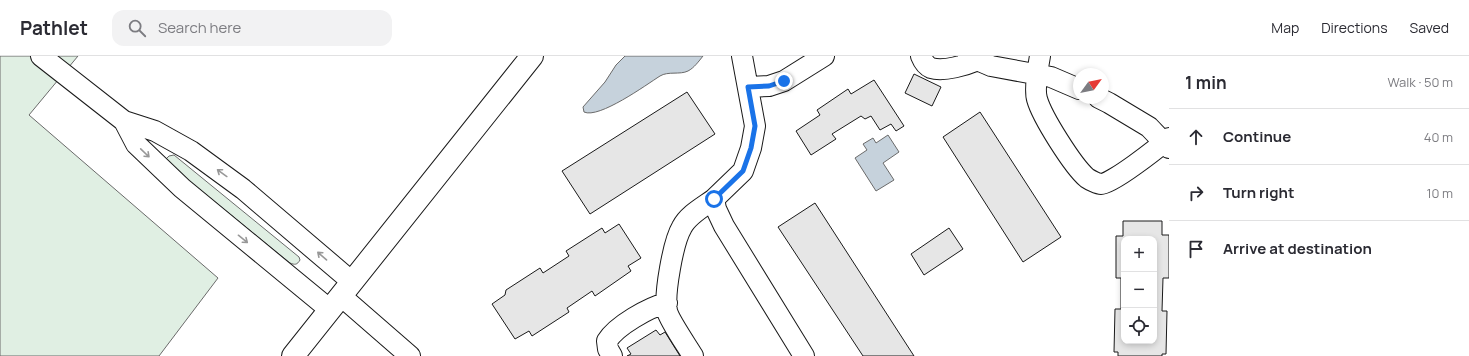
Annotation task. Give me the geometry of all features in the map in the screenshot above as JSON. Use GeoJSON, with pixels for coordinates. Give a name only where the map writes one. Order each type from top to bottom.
{"type":"FeatureCollection","features":[{"type":"Feature","properties":{"kind":"main road"},"geometry":{"type":"LineString","coordinates":[[293,356],[532,56]]}},
{"type":"Feature","properties":{"kind":"street"},"geometry":{"type":"LineString","coordinates":[[41,56],[124,121],[155,131],[191,151],[243,189],[340,296]]}},
{"type":"Feature","properties":{"kind":"street"},"geometry":{"type":"LineString","coordinates":[[693,356],[667,312],[667,290],[673,252],[682,227],[691,216],[714,199],[743,171],[751,148],[755,126],[742,56]]}},
{"type":"Feature","properties":{"kind":"street"},"geometry":{"type":"LineString","coordinates":[[748,87],[769,86],[784,81],[824,56]]}},
{"type":"Feature","properties":{"kind":"street"},"geometry":{"type":"LineString","coordinates":[[921,56],[924,62],[931,68],[945,69],[965,65],[973,58],[992,66],[1038,65],[1051,76],[1073,86]]}},
{"type":"Feature","properties":{"kind":"street"},"geometry":{"type":"LineString","coordinates":[[1038,65],[1036,98],[1049,126],[1073,162],[1088,179],[1100,184],[1109,182],[1167,142],[1149,127],[1109,103]]}},
{"type":"Feature","properties":{"kind":"street"},"geometry":{"type":"LineString","coordinates":[[124,121],[136,144],[182,188],[340,296],[410,356]]}},
{"type":"Feature","properties":{"kind":"street"},"geometry":{"type":"LineString","coordinates":[[714,199],[716,209],[724,226],[803,356]]}},
{"type":"Feature","properties":{"kind":"street"},"geometry":{"type":"LineString","coordinates":[[612,356],[608,349],[607,341],[616,330],[645,311],[667,303]]}},
{"type":"Feature","properties":{"kind":"green space"},"geometry":{"type":"Polygon","coordinates":[[[0,56],[78,56],[29,115],[218,278],[159,356],[0,356],[0,56]]]}},
{"type":"Feature","properties":{"kind":"green space"},"geometry":{"type":"Polygon","coordinates":[[[174,155],[299,257],[300,260],[298,263],[290,263],[167,163],[166,159],[169,156],[174,155]]]}},
{"type":"Feature","properties":{"kind":"shaded area"},"geometry":{"type":"Polygon","coordinates":[[[625,56],[703,56],[688,71],[660,76],[611,106],[591,113],[584,112],[583,107],[605,82],[616,65],[625,56]]]}},
{"type":"Feature","properties":{"kind":"shaded area"},"geometry":{"type":"Polygon","coordinates":[[[888,135],[899,152],[883,163],[894,180],[876,191],[855,158],[867,150],[863,144],[873,138],[876,143],[888,135]]]}},
{"type":"Feature","properties":{"kind":"building"},"geometry":{"type":"Polygon","coordinates":[[[914,74],[941,87],[932,106],[905,93],[914,74]]]}},
{"type":"Feature","properties":{"kind":"building"},"geometry":{"type":"Polygon","coordinates":[[[874,80],[904,126],[896,131],[891,124],[880,130],[871,116],[865,119],[861,116],[832,134],[836,139],[811,155],[796,131],[820,115],[817,110],[848,89],[851,94],[874,80]]]}},
{"type":"Feature","properties":{"kind":"building"},"geometry":{"type":"Polygon","coordinates":[[[687,92],[715,134],[590,214],[562,171],[687,92]]]}},
{"type":"Feature","properties":{"kind":"building"},"geometry":{"type":"Polygon","coordinates":[[[980,112],[1061,237],[1023,262],[943,137],[980,112]]]}},
{"type":"Feature","properties":{"kind":"building"},"geometry":{"type":"Polygon","coordinates":[[[815,203],[914,356],[863,356],[778,227],[815,203]]]}},
{"type":"Feature","properties":{"kind":"building"},"geometry":{"type":"Polygon","coordinates":[[[1123,221],[1162,221],[1162,235],[1169,235],[1169,278],[1163,278],[1162,311],[1167,311],[1166,354],[1162,354],[1162,356],[1118,356],[1118,352],[1114,352],[1115,309],[1121,309],[1121,344],[1157,344],[1157,236],[1123,236],[1123,221]]]}},
{"type":"Feature","properties":{"kind":"building"},"geometry":{"type":"Polygon","coordinates":[[[619,224],[641,258],[628,266],[631,271],[595,296],[592,291],[567,308],[569,312],[532,336],[529,331],[515,339],[492,304],[505,295],[506,290],[540,268],[543,273],[569,256],[566,251],[602,228],[605,233],[619,224]]]}},
{"type":"Feature","properties":{"kind":"building"},"geometry":{"type":"Polygon","coordinates":[[[949,228],[963,249],[924,275],[911,254],[949,228]]]}},
{"type":"Feature","properties":{"kind":"building"},"geometry":{"type":"Polygon","coordinates":[[[1116,236],[1121,236],[1121,278],[1116,278],[1116,236]]]}},
{"type":"Feature","properties":{"kind":"building"},"geometry":{"type":"Polygon","coordinates":[[[656,330],[660,335],[665,332],[680,356],[627,356],[631,354],[627,348],[656,330]]]}},
{"type":"Feature","properties":{"kind":"route"},"geometry":{"type":"LineString","coordinates":[[714,199],[743,171],[751,148],[755,126],[748,87],[769,86],[784,81]]}}]}
